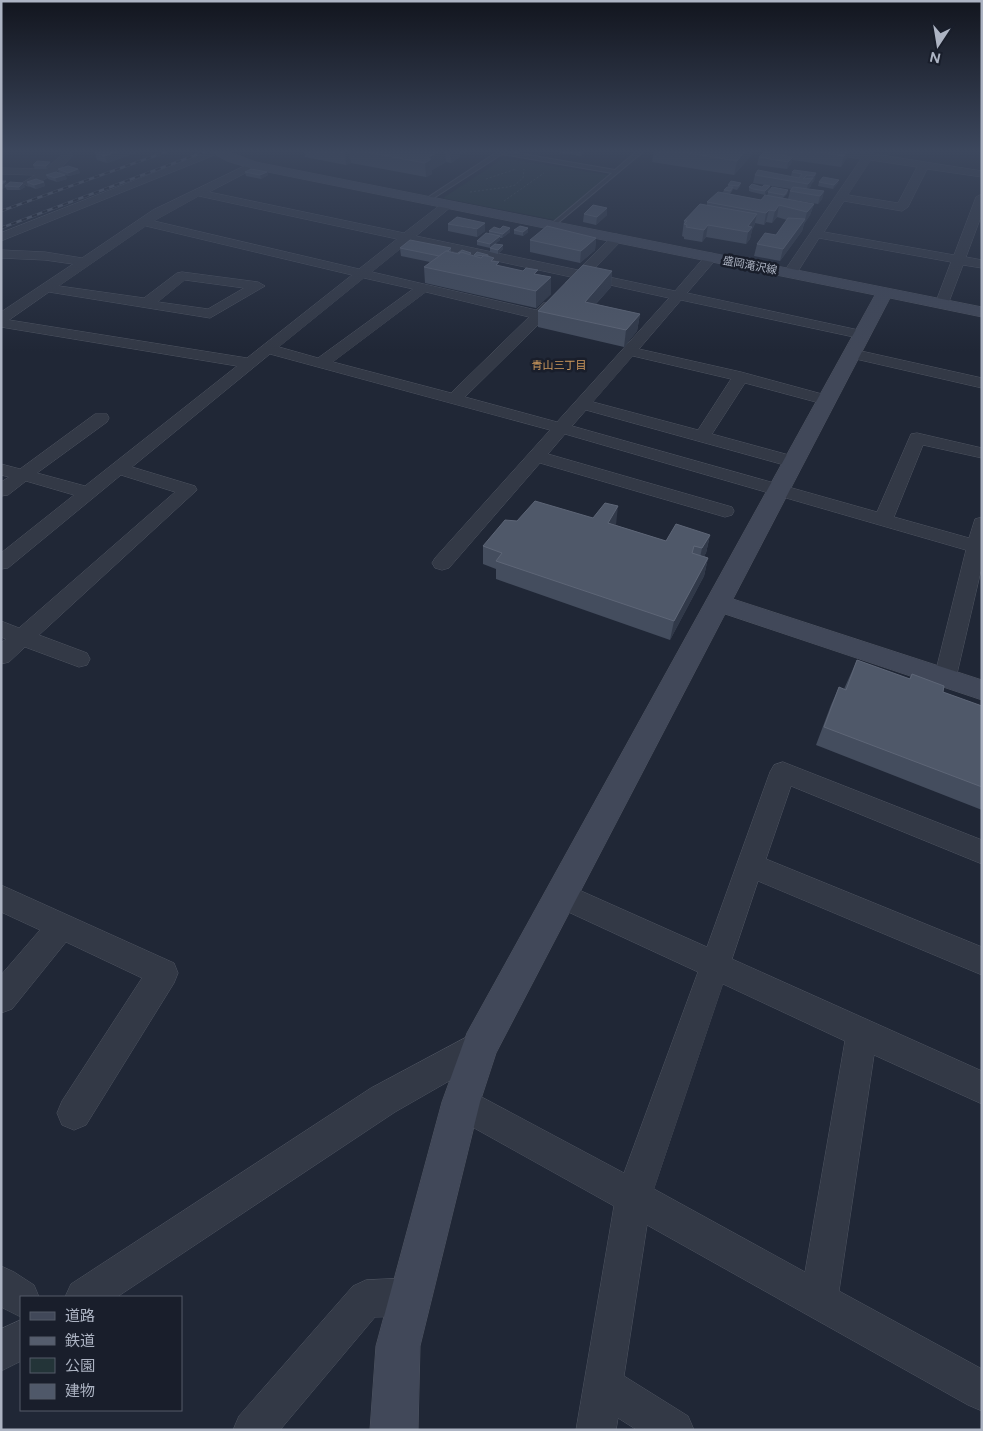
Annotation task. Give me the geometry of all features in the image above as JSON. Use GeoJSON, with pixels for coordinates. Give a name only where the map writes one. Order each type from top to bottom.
{"type":"FeatureCollection","features":[{"type":"Feature","properties":{"kind":"street"},"geometry":{"type":"LineString","coordinates":[[1,237],[51,217]]}},
{"type":"Feature","properties":{"kind":"street"},"geometry":{"type":"LineString","coordinates":[[1,319],[152,217]]}},
{"type":"Feature","properties":{"kind":"street"},"geometry":{"type":"LineString","coordinates":[[308,217],[679,295],[857,344],[982,383]]}},
{"type":"Feature","properties":{"kind":"street"},"geometry":{"type":"LineString","coordinates":[[1,564],[432,217]]}},
{"type":"Feature","properties":{"kind":"street","name":"盛岡滝沢線"},"geometry":{"type":"LineString","coordinates":[[512,217],[982,312]]}},
{"type":"Feature","properties":{"kind":"street"},"geometry":{"type":"LineString","coordinates":[[790,273],[828,217]]}},
{"type":"Feature","properties":{"kind":"street"},"geometry":{"type":"LineString","coordinates":[[942,304],[974,217]]}},
{"type":"Feature","properties":{"kind":"street"},"geometry":{"type":"LineString","coordinates":[[144,222],[540,315]]}},
{"type":"Feature","properties":{"kind":"street"},"geometry":{"type":"LineString","coordinates":[[816,234],[982,264]]}},
{"type":"Feature","properties":{"kind":"street"},"geometry":{"type":"LineString","coordinates":[[454,399],[617,238]]}},
{"type":"Feature","properties":{"kind":"street"},"geometry":{"type":"LineString","coordinates":[[1,254],[39,255],[84,262]]}},
{"type":"Feature","properties":{"kind":"street"},"geometry":{"type":"LineString","coordinates":[[442,563],[712,258]]}},
{"type":"Feature","properties":{"kind":"street"},"geometry":{"type":"LineString","coordinates":[[47,288],[210,314],[258,286],[182,276],[147,303]]}},
{"type":"Feature","properties":{"kind":"street"},"geometry":{"type":"LineString","coordinates":[[321,363],[424,287]]}},
{"type":"Feature","properties":{"kind":"street"},"geometry":{"type":"LineString","coordinates":[[394,1430],[398,1346],[461,1102],[480,1046],[885,292]]}},
{"type":"Feature","properties":{"kind":"street"},"geometry":{"type":"LineString","coordinates":[[1,323],[250,363]]}},
{"type":"Feature","properties":{"kind":"street"},"geometry":{"type":"LineString","coordinates":[[268,349],[561,428],[979,547]]}},
{"type":"Feature","properties":{"kind":"street"},"geometry":{"type":"LineString","coordinates":[[629,351],[828,400]]}},
{"type":"Feature","properties":{"kind":"street"},"geometry":{"type":"LineString","coordinates":[[702,437],[741,378]]}},
{"type":"Feature","properties":{"kind":"street"},"geometry":{"type":"LineString","coordinates":[[582,404],[794,462]]}},
{"type":"Feature","properties":{"kind":"street"},"geometry":{"type":"LineString","coordinates":[[1,491],[102,418]]}},
{"type":"Feature","properties":{"kind":"street"},"geometry":{"type":"LineString","coordinates":[[883,520],[917,438],[982,453]]}},
{"type":"Feature","properties":{"kind":"street"},"geometry":{"type":"LineString","coordinates":[[536,456],[725,511]]}},
{"type":"Feature","properties":{"kind":"street"},"geometry":{"type":"LineString","coordinates":[[1,469],[88,494]]}},
{"type":"Feature","properties":{"kind":"street"},"geometry":{"type":"LineString","coordinates":[[1,656],[188,490],[119,469]]}},
{"type":"Feature","properties":{"kind":"street"},"geometry":{"type":"LineString","coordinates":[[945,678],[979,547],[982,523]]}},
{"type":"Feature","properties":{"kind":"street"},"geometry":{"type":"LineString","coordinates":[[718,603],[982,690]]}},
{"type":"Feature","properties":{"kind":"street"},"geometry":{"type":"LineString","coordinates":[[1,629],[79,659]]}},
{"type":"Feature","properties":{"kind":"street"},"geometry":{"type":"LineString","coordinates":[[596,1430],[633,1198],[783,772],[982,852]]}},
{"type":"Feature","properties":{"kind":"street"},"geometry":{"type":"LineString","coordinates":[[750,865],[982,961]]}},
{"type":"Feature","properties":{"kind":"street"},"geometry":{"type":"LineString","coordinates":[[561,895],[982,1088]]}},
{"type":"Feature","properties":{"kind":"street"},"geometry":{"type":"LineString","coordinates":[[1,898],[163,973],[74,1113]]}},
{"type":"Feature","properties":{"kind":"street"},"geometry":{"type":"LineString","coordinates":[[1,998],[61,927]]}},
{"type":"Feature","properties":{"kind":"street"},"geometry":{"type":"LineString","coordinates":[[819,1300],[862,1033]]}},
{"type":"Feature","properties":{"kind":"street"},"geometry":{"type":"LineString","coordinates":[[86,1296],[383,1100],[480,1046]]}},
{"type":"Feature","properties":{"kind":"street"},"geometry":{"type":"LineString","coordinates":[[461,1102],[982,1391]]}},
{"type":"Feature","properties":{"kind":"street"},"geometry":{"type":"LineString","coordinates":[[1,1285],[20,1297]]}},
{"type":"Feature","properties":{"kind":"street"},"geometry":{"type":"LineString","coordinates":[[253,1430],[366,1299],[410,1297]]}},
{"type":"Feature","properties":{"kind":"street"},"geometry":{"type":"LineString","coordinates":[[1,1352],[20,1340]]}},
{"type":"Feature","properties":{"kind":"street"},"geometry":{"type":"LineString","coordinates":[[604,1386],[674,1430]]}},
{"type":"Feature","properties":{"kind":"lane"},"geometry":{"type":"LineString","coordinates":[[553,225],[563,217]]}},
{"type":"Feature","properties":{"kind":"green space"},"geometry":{"type":"Polygon","coordinates":[[[539,217],[559,217],[555,220],[539,217]]]}},
{"type":"Feature","properties":{"kind":"building"},"geometry":{"type":"Polygon","coordinates":[[[457,217],[485,223],[477,229],[448,224],[457,217]]]}},
{"type":"Feature","properties":{"kind":"building"},"geometry":{"type":"Polygon","coordinates":[[[688,217],[755,217],[748,226],[752,227],[748,232],[708,225],[704,230],[686,227],[687,225],[684,224],[687,221],[684,221],[688,217]]]}},
{"type":"Feature","properties":{"kind":"building"},"geometry":{"type":"Polygon","coordinates":[[[788,218],[805,219],[783,249],[757,244],[765,233],[776,235],[788,218]]]}},
{"type":"Feature","properties":{"kind":"building"},"geometry":{"type":"Polygon","coordinates":[[[503,226],[510,228],[503,234],[489,231],[494,227],[500,229],[503,226]]]}},
{"type":"Feature","properties":{"kind":"building"},"geometry":{"type":"Polygon","coordinates":[[[520,226],[528,228],[523,232],[514,230],[520,226]]]}},
{"type":"Feature","properties":{"kind":"building"},"geometry":{"type":"Polygon","coordinates":[[[547,226],[596,238],[581,251],[530,240],[547,226]]]}},
{"type":"Feature","properties":{"kind":"building"},"geometry":{"type":"Polygon","coordinates":[[[486,233],[500,236],[490,244],[477,241],[486,233]]]}},
{"type":"Feature","properties":{"kind":"building"},"geometry":{"type":"Polygon","coordinates":[[[410,240],[451,248],[439,256],[400,248],[410,240]]]}},
{"type":"Feature","properties":{"kind":"building"},"geometry":{"type":"Polygon","coordinates":[[[495,244],[503,245],[498,250],[490,248],[495,244]]]}},
{"type":"Feature","properties":{"kind":"building"},"geometry":{"type":"Polygon","coordinates":[[[462,250],[471,253],[469,255],[461,252],[458,253],[462,250]]]}},
{"type":"Feature","properties":{"kind":"building"},"geometry":{"type":"Polygon","coordinates":[[[446,251],[459,254],[461,252],[481,258],[484,255],[494,258],[491,261],[499,262],[496,265],[523,271],[526,268],[538,270],[534,274],[551,277],[536,291],[424,267],[446,251]]]}},
{"type":"Feature","properties":{"kind":"building"},"geometry":{"type":"Polygon","coordinates":[[[477,252],[488,255],[488,256],[474,255],[477,252]]]}},
{"type":"Feature","properties":{"kind":"building"},"geometry":{"type":"Polygon","coordinates":[[[583,265],[612,271],[585,302],[640,314],[626,330],[538,311],[583,265]]]}},
{"type":"Feature","properties":{"kind":"building"},"geometry":{"type":"Polygon","coordinates":[[[535,501],[593,518],[605,503],[618,506],[608,523],[666,541],[676,524],[710,535],[702,548],[694,546],[692,553],[708,558],[674,621],[496,561],[502,553],[483,546],[505,520],[517,521],[535,501]]]}},
{"type":"Feature","properties":{"kind":"building"},"geometry":{"type":"Polygon","coordinates":[[[857,660],[910,679],[912,674],[944,686],[943,692],[982,706],[982,787],[824,727],[839,687],[846,690],[857,660]]]}},
{"type":"Feature","properties":{"kind":"railway"},"geometry":{"type":"LineString","coordinates":[[1,228],[31,217]]}},
{"type":"Feature","properties":{"kind":"district","name":"青山三丁目"},"geometry":{"type":"Point","coordinates":[559,365]}}]}
